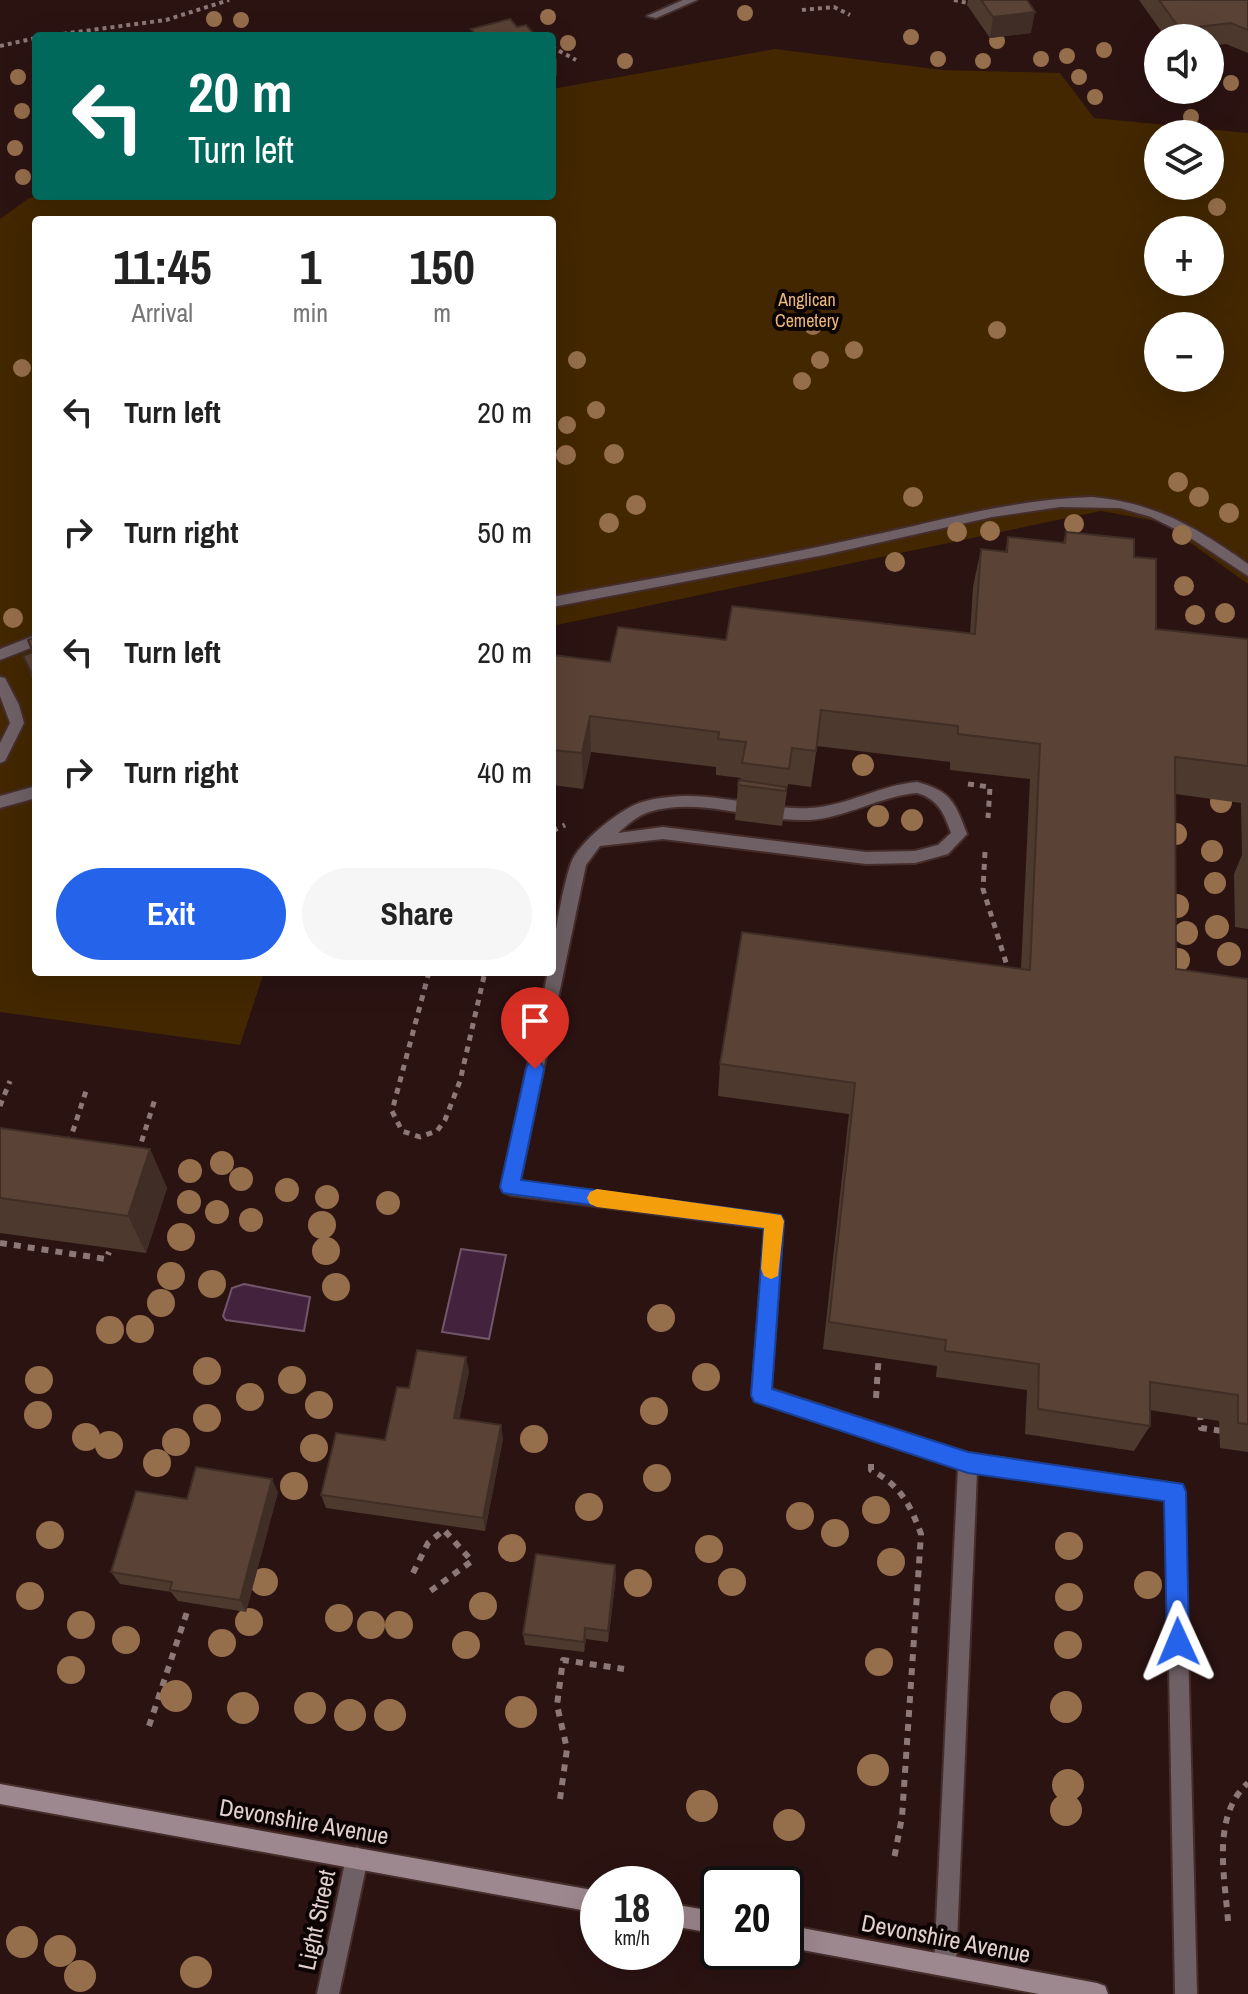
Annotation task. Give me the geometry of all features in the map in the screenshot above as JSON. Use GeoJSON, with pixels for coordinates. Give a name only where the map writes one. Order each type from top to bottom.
{"type":"FeatureCollection","features":[{"type":"Feature","properties":{"kind":"main road","name":"Devonshire Avenue"},"geometry":{"type":"LineString","coordinates":[[0,1794],[580,1899]]}},
{"type":"Feature","properties":{"kind":"main road","name":"Devonshire Avenue"},"geometry":{"type":"LineString","coordinates":[[804,1939],[1097,1994]]}},
{"type":"Feature","properties":{"kind":"street"},"geometry":{"type":"LineString","coordinates":[[652,16],[692,0]]}},
{"type":"Feature","properties":{"kind":"street"},"geometry":{"type":"LineString","coordinates":[[556,601],[844,546],[1021,508],[1096,501],[1134,507],[1171,519],[1248,571]]}},
{"type":"Feature","properties":{"kind":"street"},"geometry":{"type":"LineString","coordinates":[[0,655],[32,642]]}},
{"type":"Feature","properties":{"kind":"street"},"geometry":{"type":"LineString","coordinates":[[0,682],[17,723],[0,757]]}},
{"type":"Feature","properties":{"kind":"street"},"geometry":{"type":"LineString","coordinates":[[556,971],[579,863],[596,841],[644,807],[698,801],[812,814],[897,788],[920,788],[941,796],[954,814],[959,834],[943,850],[915,857],[866,858],[663,833],[596,841]]}},
{"type":"Feature","properties":{"kind":"street"},"geometry":{"type":"LineString","coordinates":[[0,802],[32,793]]}},
{"type":"Feature","properties":{"kind":"street"},"geometry":{"type":"LineString","coordinates":[[555,976],[510,1187],[774,1221],[761,1395],[968,1462],[1175,1492],[1186,1994]]}},
{"type":"Feature","properties":{"kind":"street"},"geometry":{"type":"LineString","coordinates":[[945,1965],[968,1462]]}},
{"type":"Feature","properties":{"kind":"street","name":"Light Street"},"geometry":{"type":"LineString","coordinates":[[328,1994],[357,1858]]}},
{"type":"Feature","properties":{"kind":"path"},"geometry":{"type":"LineString","coordinates":[[77,32],[166,20],[229,0]]}},
{"type":"Feature","properties":{"kind":"path"},"geometry":{"type":"LineString","coordinates":[[954,0],[973,5]]}},
{"type":"Feature","properties":{"kind":"path"},"geometry":{"type":"LineString","coordinates":[[802,10],[843,7],[850,15]]}},
{"type":"Feature","properties":{"kind":"path"},"geometry":{"type":"LineString","coordinates":[[0,46],[32,39]]}},
{"type":"Feature","properties":{"kind":"path"},"geometry":{"type":"LineString","coordinates":[[556,49],[576,60]]}},
{"type":"Feature","properties":{"kind":"path"},"geometry":{"type":"LineString","coordinates":[[428,976],[392,1111],[395,1123],[403,1133],[420,1138],[435,1133],[446,1121],[454,1100],[484,976]]}},
{"type":"Feature","properties":{"kind":"path"},"geometry":{"type":"LineString","coordinates":[[0,1106],[10,1081]]}},
{"type":"Feature","properties":{"kind":"path"},"geometry":{"type":"LineString","coordinates":[[66,1154],[86,1091]]}},
{"type":"Feature","properties":{"kind":"path"},"geometry":{"type":"LineString","coordinates":[[134,1164],[155,1099]]}},
{"type":"Feature","properties":{"kind":"path"},"geometry":{"type":"LineString","coordinates":[[0,1243],[38,1245],[106,1259],[109,1252]]}},
{"type":"Feature","properties":{"kind":"path"},"geometry":{"type":"LineString","coordinates":[[879,1344],[871,1470],[896,1482],[910,1504],[921,1534],[902,1817],[894,1859]]}},
{"type":"Feature","properties":{"kind":"path"},"geometry":{"type":"LineString","coordinates":[[1199,1405],[1201,1428],[1232,1432]]}},
{"type":"Feature","properties":{"kind":"path"},"geometry":{"type":"LineString","coordinates":[[413,1573],[428,1543],[444,1530],[472,1561],[429,1592]]}},
{"type":"Feature","properties":{"kind":"path"},"geometry":{"type":"LineString","coordinates":[[149,1726],[188,1609]]}},
{"type":"Feature","properties":{"kind":"path"},"geometry":{"type":"LineString","coordinates":[[560,1799],[567,1749],[557,1705],[563,1660],[624,1669]]}},
{"type":"Feature","properties":{"kind":"path"},"geometry":{"type":"LineString","coordinates":[[1228,1921],[1224,1824],[1239,1788],[1248,1783]]}},
{"type":"Feature","properties":{"kind":"green space","name":"Anglican Cemetery"},"geometry":{"type":"Polygon","coordinates":[[[775,49],[943,70],[1060,73],[1094,118],[1144,123],[1144,200],[1224,200],[1224,131],[1248,133],[1248,584],[1161,522],[1101,511],[556,625],[556,216],[32,216],[32,976],[263,976],[240,1045],[0,1012],[0,219],[32,197],[32,200],[556,200],[556,88],[775,49]]]}},
{"type":"Feature","properties":{"kind":"shaded area"},"geometry":{"type":"Polygon","coordinates":[[[461,1249],[506,1255],[489,1339],[442,1332],[461,1249]]]}},
{"type":"Feature","properties":{"kind":"shaded area"},"geometry":{"type":"Polygon","coordinates":[[[244,1284],[310,1297],[304,1331],[226,1320],[223,1316],[232,1288],[244,1284]]]}},
{"type":"Feature","properties":{"kind":"building"},"geometry":{"type":"Polygon","coordinates":[[[981,0],[1027,0],[1035,12],[993,17],[981,0]]]}},
{"type":"Feature","properties":{"kind":"building"},"geometry":{"type":"Polygon","coordinates":[[[1159,0],[1248,0],[1248,30],[1231,23],[1176,24],[1159,0]]]}},
{"type":"Feature","properties":{"kind":"building"},"geometry":{"type":"Polygon","coordinates":[[[510,19],[517,27],[526,25],[532,32],[474,32],[471,29],[510,19]]]}},
{"type":"Feature","properties":{"kind":"building"},"geometry":{"type":"Polygon","coordinates":[[[1066,532],[1134,539],[1134,557],[1156,559],[1156,629],[1248,639],[1248,766],[1175,757],[1176,969],[1248,979],[1248,1424],[1238,1423],[1238,1395],[1150,1382],[1150,1426],[1038,1409],[1039,1364],[945,1351],[946,1340],[829,1322],[855,1083],[720,1064],[742,932],[1030,970],[1040,744],[958,734],[958,726],[821,710],[816,751],[792,748],[789,769],[742,763],[746,742],[718,739],[719,732],[590,716],[582,753],[556,750],[556,655],[610,662],[618,627],[726,640],[732,606],[975,634],[981,549],[1007,552],[1008,537],[1065,543],[1066,532]]]}},
{"type":"Feature","properties":{"kind":"building"},"geometry":{"type":"Polygon","coordinates":[[[32,652],[32,674],[23,656],[32,652]]]}},
{"type":"Feature","properties":{"kind":"building"},"geometry":{"type":"Polygon","coordinates":[[[739,780],[786,787],[786,791],[738,785],[739,780]]]}},
{"type":"Feature","properties":{"kind":"building"},"geometry":{"type":"Polygon","coordinates":[[[0,1128],[150,1149],[128,1216],[0,1198],[0,1128]]]}},
{"type":"Feature","properties":{"kind":"building"},"geometry":{"type":"Polygon","coordinates":[[[417,1350],[466,1357],[454,1418],[501,1425],[483,1518],[321,1495],[336,1433],[385,1440],[397,1387],[409,1388],[417,1350]]]}},
{"type":"Feature","properties":{"kind":"building"},"geometry":{"type":"Polygon","coordinates":[[[196,1467],[272,1479],[240,1600],[170,1590],[172,1582],[111,1572],[136,1491],[187,1499],[196,1467]]]}},
{"type":"Feature","properties":{"kind":"building"},"geometry":{"type":"Polygon","coordinates":[[[536,1554],[615,1565],[608,1631],[585,1628],[584,1642],[523,1634],[536,1554]]]}},
{"type":"Feature","properties":{"kind":"slow traffic"},"geometry":{"type":"LineString","coordinates":[[597,1198],[774,1221],[771,1269]]}},
{"type":"Feature","properties":{"kind":"route"},"geometry":{"type":"LineString","coordinates":[[535,1069],[510,1187],[774,1221],[761,1395],[968,1462],[1175,1492],[1178,1642]]}}]}
